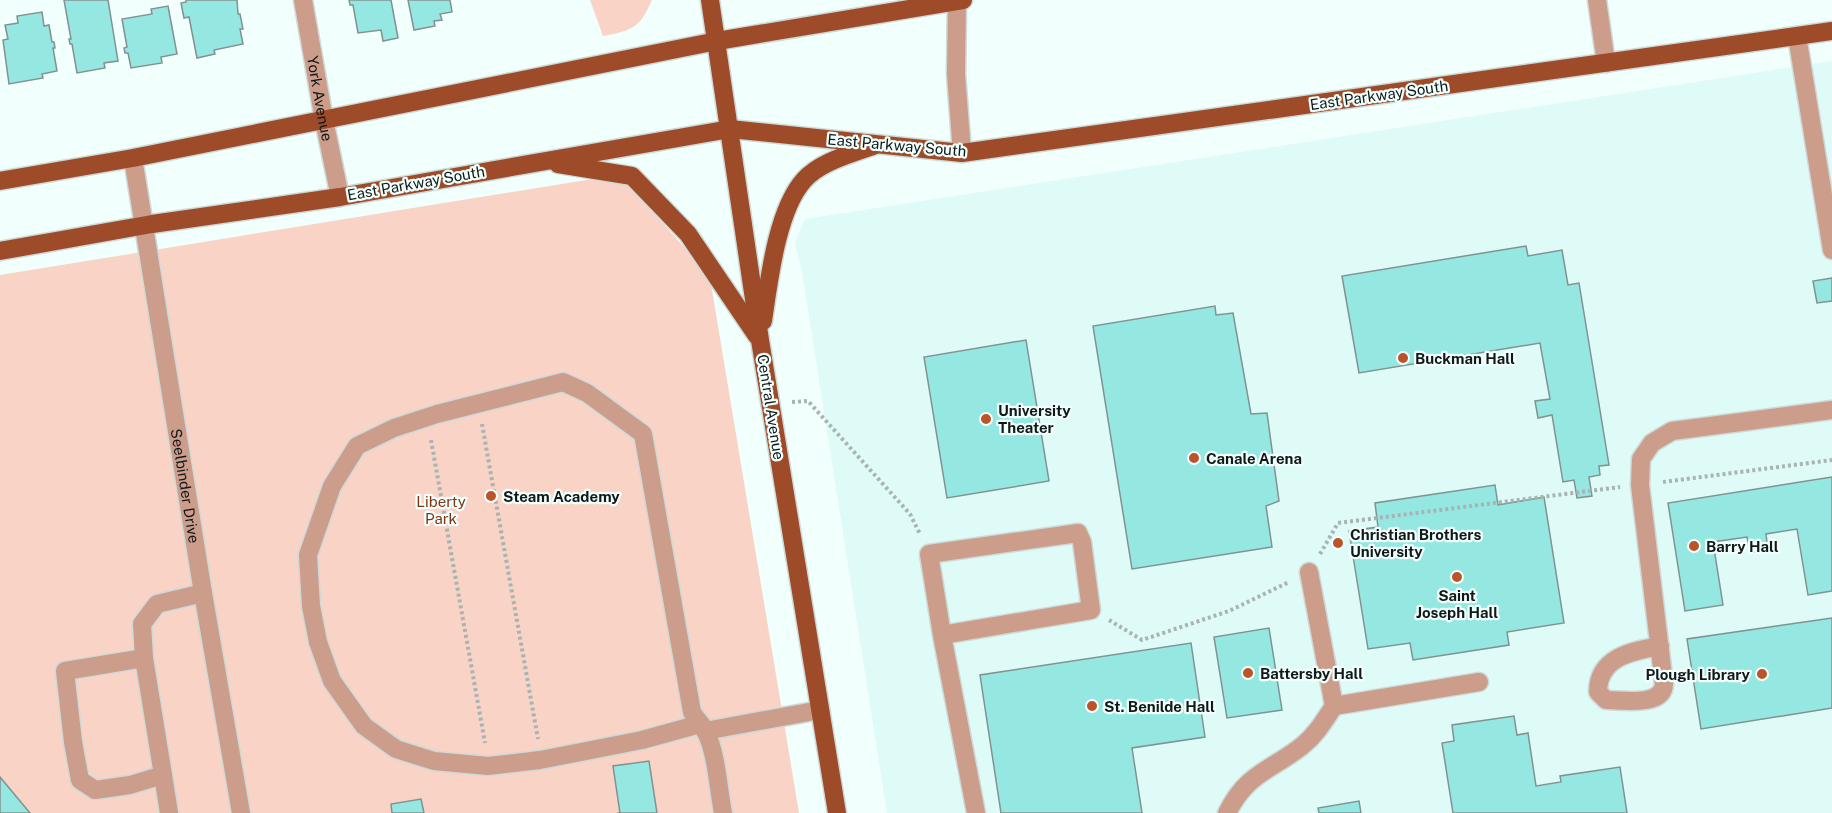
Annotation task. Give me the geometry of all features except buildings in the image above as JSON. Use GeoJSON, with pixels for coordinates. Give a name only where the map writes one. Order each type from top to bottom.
{"type":"FeatureCollection","features":[{"type":"Feature","properties":{"kind":"main road","name":"Central Avenue"},"geometry":{"type":"LineString","coordinates":[[710,0],[760,340],[837,813]]}},
{"type":"Feature","properties":{"kind":"main road"},"geometry":{"type":"LineString","coordinates":[[0,181],[133,158],[903,4],[963,0]]}},
{"type":"Feature","properties":{"kind":"main road","name":"East Parkway South"},"geometry":{"type":"LineString","coordinates":[[0,251],[730,129],[962,153],[1832,31]]}},
{"type":"Feature","properties":{"kind":"main road"},"geometry":{"type":"LineString","coordinates":[[760,340],[772,258],[788,208],[804,180],[821,166],[877,144]]}},
{"type":"Feature","properties":{"kind":"main road"},"geometry":{"type":"LineString","coordinates":[[545,161],[632,176],[688,234],[760,340]]}},
{"type":"Feature","properties":{"kind":"street","name":"York Avenue"},"geometry":{"type":"LineString","coordinates":[[303,0],[340,196]]}},
{"type":"Feature","properties":{"kind":"street"},"geometry":{"type":"LineString","coordinates":[[957,0],[956,74],[962,153]]}},
{"type":"Feature","properties":{"kind":"street"},"geometry":{"type":"LineString","coordinates":[[1597,0],[1606,63]]}},
{"type":"Feature","properties":{"kind":"street"},"geometry":{"type":"LineString","coordinates":[[1797,36],[1832,250]]}},
{"type":"Feature","properties":{"kind":"street","name":"Seelbinder Drive"},"geometry":{"type":"LineString","coordinates":[[133,158],[241,813]]}},
{"type":"Feature","properties":{"kind":"street"},"geometry":{"type":"LineString","coordinates":[[723,813],[711,746],[703,727],[692,712],[643,434],[587,393],[563,382],[437,414],[394,429],[357,446],[332,486],[308,555],[311,606],[318,642],[332,681],[364,726],[396,748],[434,760],[488,766],[540,760],[703,727],[820,710]]}},
{"type":"Feature","properties":{"kind":"street"},"geometry":{"type":"LineString","coordinates":[[1660,646],[1640,485],[1641,459],[1652,442],[1672,431],[1832,410]]}},
{"type":"Feature","properties":{"kind":"street"},"geometry":{"type":"LineString","coordinates":[[942,635],[1091,610],[1082,542],[1078,533],[929,554],[942,635],[976,813]]}},
{"type":"Feature","properties":{"kind":"street"},"geometry":{"type":"LineString","coordinates":[[1227,813],[1235,796],[1254,777],[1302,747],[1318,732],[1334,706],[1309,572]]}},
{"type":"Feature","properties":{"kind":"street"},"geometry":{"type":"LineString","coordinates":[[169,813],[144,658],[142,624],[157,604],[203,593]]}},
{"type":"Feature","properties":{"kind":"street"},"geometry":{"type":"LineString","coordinates":[[144,658],[65,671],[73,742],[80,780],[95,790],[130,785],[163,775]]}},
{"type":"Feature","properties":{"kind":"street"},"geometry":{"type":"LineString","coordinates":[[1334,706],[1479,682]]}},
{"type":"Feature","properties":{"kind":"path"},"geometry":{"type":"LineString","coordinates":[[770,402],[808,401],[910,514],[929,554]]}},
{"type":"Feature","properties":{"kind":"path"},"geometry":{"type":"LineString","coordinates":[[482,423],[539,748]]}},
{"type":"Feature","properties":{"kind":"path"},"geometry":{"type":"LineString","coordinates":[[431,437],[486,747]]}},
{"type":"Feature","properties":{"kind":"path"},"geometry":{"type":"LineString","coordinates":[[1091,610],[1142,640],[1229,611],[1309,572],[1338,523],[1832,460]]}},
{"type":"Feature","properties":{"kind":"shaded area","name":"Christian Brothers University"},"geometry":{"type":"Polygon","coordinates":[[[1832,61],[1832,813],[887,813],[802,272],[795,243],[805,219],[1832,61]]]}},
{"type":"Feature","properties":{"kind":"green space"},"geometry":{"type":"Polygon","coordinates":[[[590,0],[652,0],[639,23],[634,27],[603,36],[590,0]]]}},
{"type":"Feature","properties":{"kind":"green space","name":"Liberty Park"},"geometry":{"type":"Polygon","coordinates":[[[611,176],[627,183],[707,273],[712,290],[799,813],[0,813],[0,275],[611,176]]]}},
{"type":"Feature","properties":{"kind":"place","name":"Buckman Hall"},"geometry":{"type":"Point","coordinates":[1403,358]}},
{"type":"Feature","properties":{"kind":"place","name":"University Theater"},"geometry":{"type":"Point","coordinates":[986,419]}},
{"type":"Feature","properties":{"kind":"place","name":"Canale Arena"},"geometry":{"type":"Point","coordinates":[1194,458]}},
{"type":"Feature","properties":{"kind":"place","name":"Steam Academy"},"geometry":{"type":"Point","coordinates":[491,496]}},
{"type":"Feature","properties":{"kind":"place","name":"Christian Brothers University"},"geometry":{"type":"Point","coordinates":[1338,543]}},
{"type":"Feature","properties":{"kind":"place","name":"Barry Hall"},"geometry":{"type":"Point","coordinates":[1694,546]}},
{"type":"Feature","properties":{"kind":"place","name":"Saint Joseph Hall"},"geometry":{"type":"Point","coordinates":[1457,577]}},
{"type":"Feature","properties":{"kind":"place","name":"Battersby Hall"},"geometry":{"type":"Point","coordinates":[1248,673]}},
{"type":"Feature","properties":{"kind":"place","name":"Plough Library"},"geometry":{"type":"Point","coordinates":[1762,674]}},
{"type":"Feature","properties":{"kind":"place","name":"St. Benilde Hall"},"geometry":{"type":"Point","coordinates":[1092,706]}}]}
